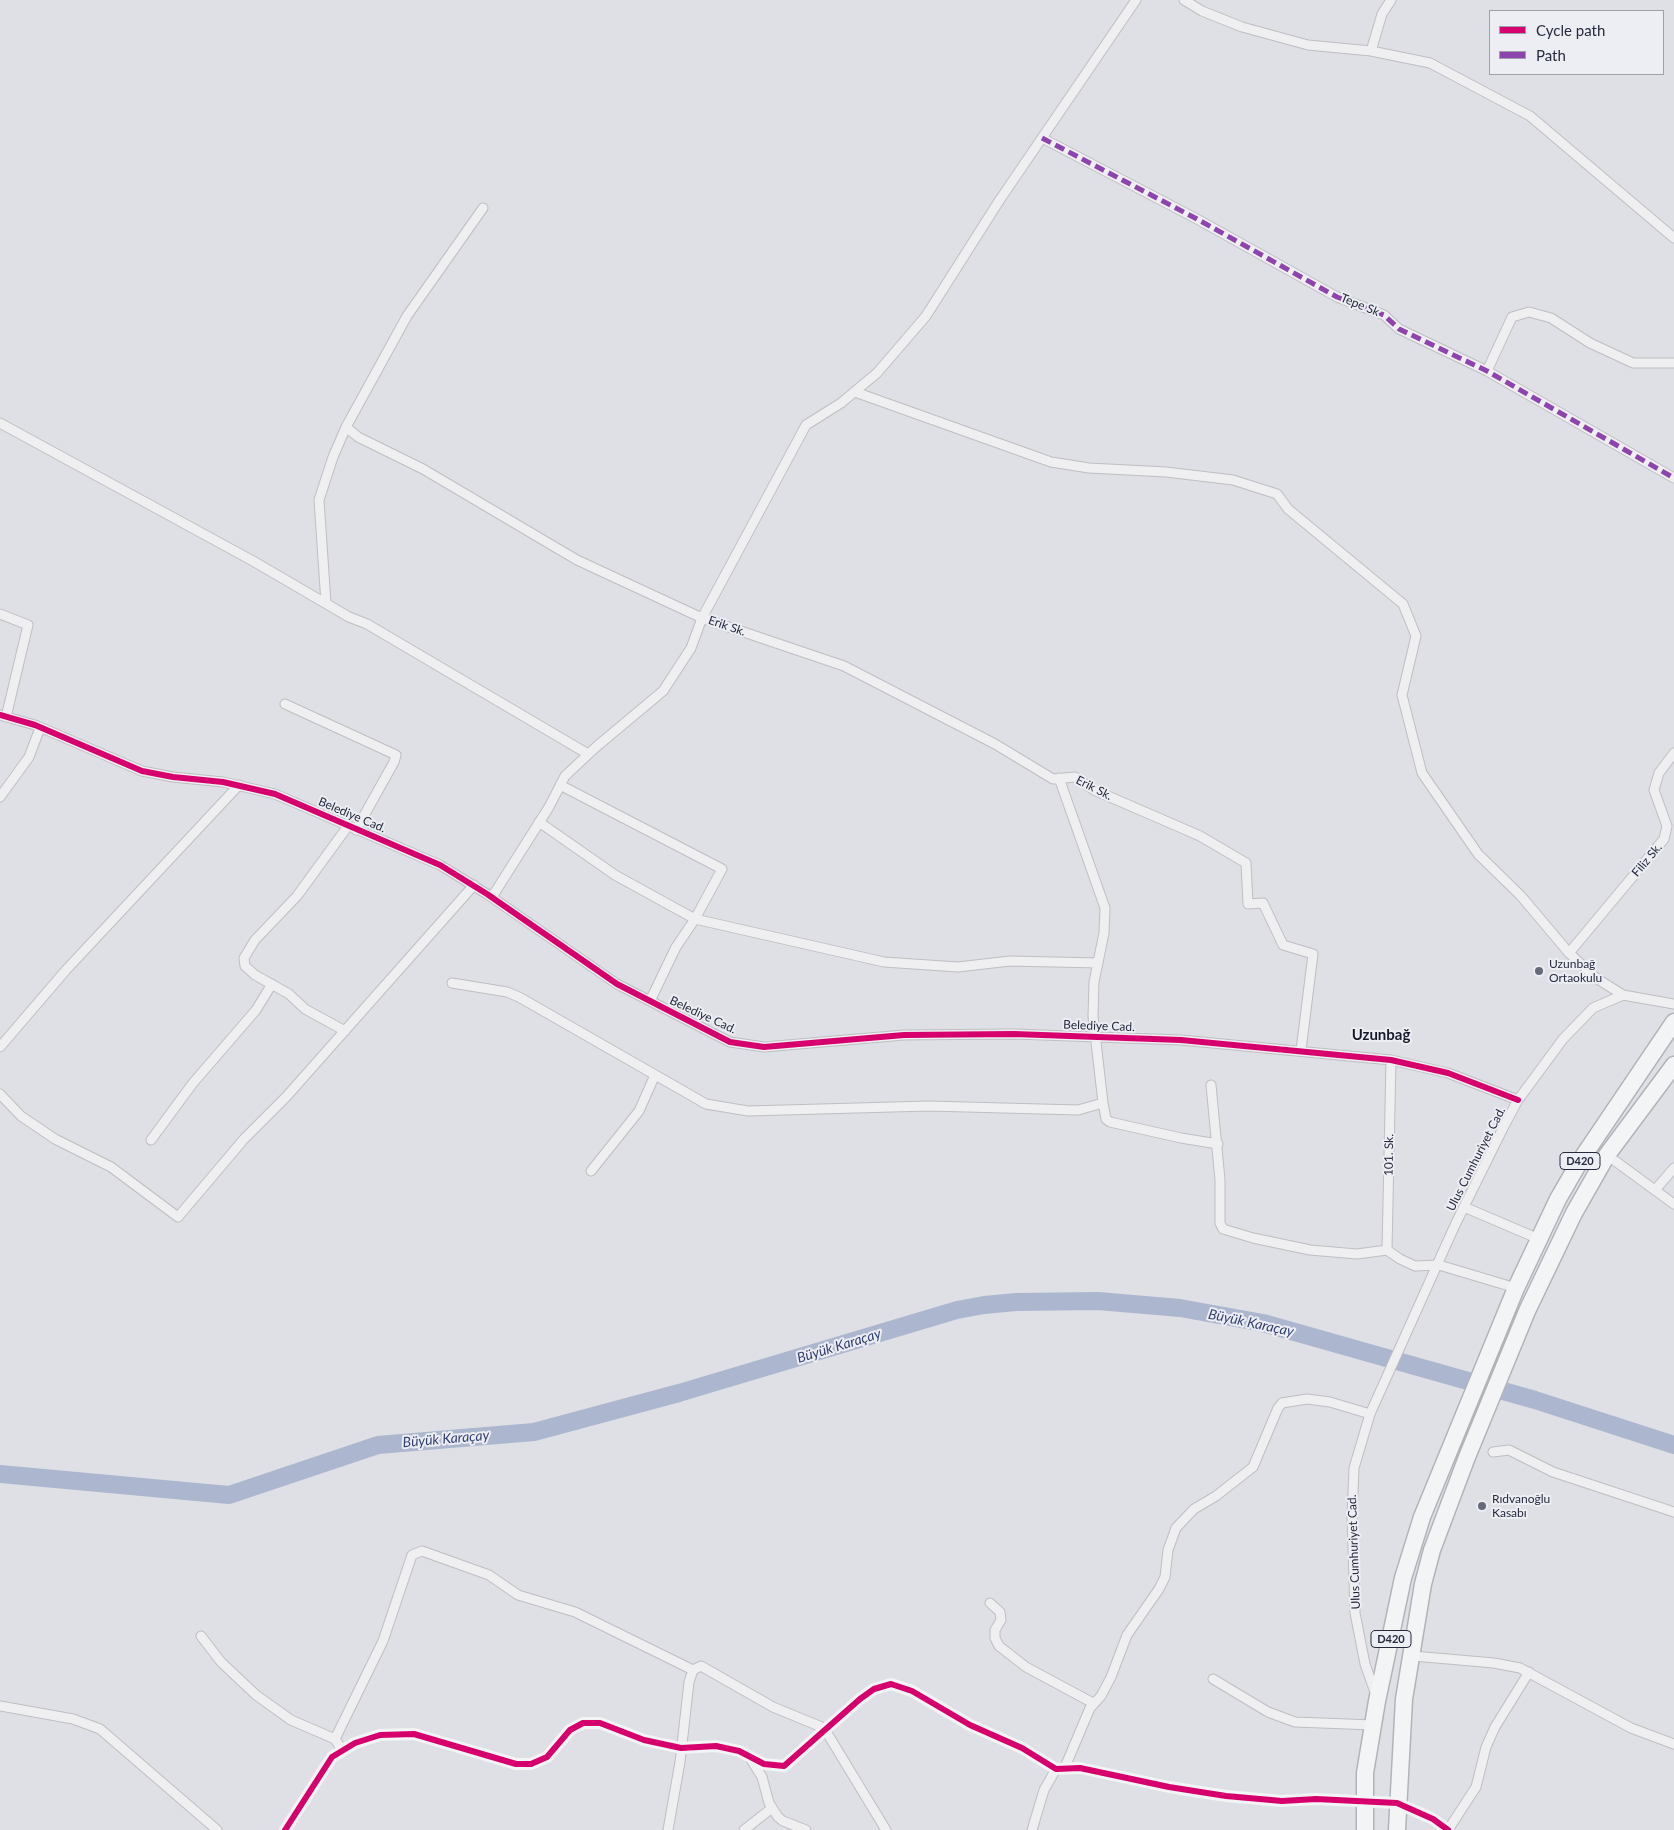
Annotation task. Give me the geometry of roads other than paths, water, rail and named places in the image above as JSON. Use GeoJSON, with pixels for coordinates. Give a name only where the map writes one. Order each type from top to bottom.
{"type":"FeatureCollection","features":[{"type":"Feature","properties":{"kind":"highway","name":"D420"},"geometry":{"type":"LineString","coordinates":[[1366,1830],[1365,1773],[1373,1725],[1403,1578],[1422,1517],[1516,1288],[1539,1240],[1580,1161],[1674,1022]]}},
{"type":"Feature","properties":{"kind":"highway"},"geometry":{"type":"LineString","coordinates":[[1607,1154],[1674,1064]]}},
{"type":"Feature","properties":{"kind":"highway","name":"D420"},"geometry":{"type":"LineString","coordinates":[[1396,1830],[1404,1699],[1413,1656],[1423,1584],[1432,1550],[1466,1457],[1527,1311],[1574,1213],[1607,1154]]}},
{"type":"Feature","properties":{"kind":"street"},"geometry":{"type":"LineString","coordinates":[[492,897],[539,822],[565,776],[588,754],[663,691],[690,648],[702,618],[806,425],[842,403],[877,373],[926,316],[1042,138],[1136,0]]}},
{"type":"Feature","properties":{"kind":"street"},"geometry":{"type":"LineString","coordinates":[[1184,0],[1202,11],[1242,27],[1308,45],[1371,51],[1430,63],[1530,116],[1674,238]]}},
{"type":"Feature","properties":{"kind":"street"},"geometry":{"type":"LineString","coordinates":[[1371,51],[1382,14],[1391,0]]}},
{"type":"Feature","properties":{"kind":"street","name":"Tepe Sk"},"geometry":{"type":"LineString","coordinates":[[1042,138],[1197,219],[1337,296],[1384,315],[1399,329],[1487,371],[1674,478]]}},
{"type":"Feature","properties":{"kind":"street"},"geometry":{"type":"LineString","coordinates":[[326,603],[319,500],[346,427],[407,316],[483,208]]}},
{"type":"Feature","properties":{"kind":"street"},"geometry":{"type":"LineString","coordinates":[[1487,371],[1512,317],[1529,312],[1551,318],[1590,343],[1633,362],[1673,360]]}},
{"type":"Feature","properties":{"kind":"street"},"geometry":{"type":"LineString","coordinates":[[855,392],[1051,462],[1089,468],[1166,472],[1233,480],[1277,494],[1288,509],[1403,604],[1416,636],[1402,695],[1422,773],[1478,854],[1521,896],[1569,952],[1596,978],[1623,995],[1674,1004]]}},
{"type":"Feature","properties":{"kind":"street"},"geometry":{"type":"LineString","coordinates":[[0,423],[376,629],[588,754]]}},
{"type":"Feature","properties":{"kind":"street","name":"Erik Sk."},"geometry":{"type":"LineString","coordinates":[[346,427],[358,437],[423,469],[535,538],[577,560],[702,618],[844,666],[995,744],[1053,779],[1075,777],[1094,790],[1200,836],[1246,863],[1248,904],[1263,903],[1283,945],[1314,954],[1301,1050]]}},
{"type":"Feature","properties":{"kind":"street"},"geometry":{"type":"LineString","coordinates":[[0,614],[28,625],[3,716]]}},
{"type":"Feature","properties":{"kind":"street"},"geometry":{"type":"LineString","coordinates":[[285,704],[396,755],[394,762],[352,828],[297,896],[247,950],[244,958],[246,966],[254,975],[288,994],[305,1009],[345,1031]]}},
{"type":"Feature","properties":{"kind":"street","name":"Belediye Cad."},"geometry":{"type":"LineString","coordinates":[[3,716],[40,728],[142,771],[239,786],[275,794],[440,865],[492,897],[551,941],[617,984],[730,1042],[764,1047],[904,1035],[1014,1034],[1181,1040],[1391,1060],[1448,1073],[1518,1100]]}},
{"type":"Feature","properties":{"kind":"street"},"geometry":{"type":"LineString","coordinates":[[0,797],[29,757],[40,728]]}},
{"type":"Feature","properties":{"kind":"street","name":"Filiz Sk."},"geometry":{"type":"LineString","coordinates":[[1569,952],[1664,839],[1667,826],[1654,790],[1658,773],[1674,753]]}},
{"type":"Feature","properties":{"kind":"street"},"geometry":{"type":"LineString","coordinates":[[1059,778],[1105,908],[1104,933],[1094,982],[1092,1016],[1106,1119],[1110,1122],[1181,1138],[1218,1144]]}},
{"type":"Feature","properties":{"kind":"street"},"geometry":{"type":"LineString","coordinates":[[560,785],[722,869],[695,919],[676,947],[650,1002]]}},
{"type":"Feature","properties":{"kind":"street"},"geometry":{"type":"LineString","coordinates":[[0,1047],[66,970],[239,786]]}},
{"type":"Feature","properties":{"kind":"street"},"geometry":{"type":"LineString","coordinates":[[539,822],[615,876],[695,919],[884,962],[958,967],[1010,961],[1098,963]]}},
{"type":"Feature","properties":{"kind":"street"},"geometry":{"type":"LineString","coordinates":[[0,1094],[21,1116],[55,1139],[111,1166],[178,1217],[244,1139],[286,1098],[474,885]]}},
{"type":"Feature","properties":{"kind":"street"},"geometry":{"type":"LineString","coordinates":[[452,983],[507,992],[519,997],[706,1104],[748,1110],[929,1106],[1078,1110],[1103,1103]]}},
{"type":"Feature","properties":{"kind":"street"},"geometry":{"type":"LineString","coordinates":[[151,1140],[193,1083],[256,1010],[272,984]]}},
{"type":"Feature","properties":{"kind":"street","name":"Ulus Cumhuriyet Cad."},"geometry":{"type":"LineString","coordinates":[[1378,1701],[1363,1651],[1355,1614],[1353,1586],[1355,1565],[1352,1480],[1356,1458],[1370,1414],[1464,1207],[1518,1100],[1563,1038],[1593,1008],[1623,995]]}},
{"type":"Feature","properties":{"kind":"street","name":"101. Sk."},"geometry":{"type":"LineString","coordinates":[[1387,1250],[1391,1060]]}},
{"type":"Feature","properties":{"kind":"street"},"geometry":{"type":"LineString","coordinates":[[591,1170],[639,1111],[655,1075]]}},
{"type":"Feature","properties":{"kind":"street"},"geometry":{"type":"LineString","coordinates":[[1211,1085],[1218,1144],[1221,1202],[1220,1223],[1223,1229],[1253,1238],[1310,1250],[1356,1254],[1387,1250],[1415,1266],[1439,1265],[1516,1288]]}},
{"type":"Feature","properties":{"kind":"street"},"geometry":{"type":"LineString","coordinates":[[1607,1154],[1674,1204]]}},
{"type":"Feature","properties":{"kind":"street"},"geometry":{"type":"LineString","coordinates":[[1655,1190],[1674,1168]]}},
{"type":"Feature","properties":{"kind":"street"},"geometry":{"type":"LineString","coordinates":[[1464,1207],[1539,1240]]}},
{"type":"Feature","properties":{"kind":"street"},"geometry":{"type":"LineString","coordinates":[[1032,1830],[1044,1790],[1060,1768],[1093,1703],[1100,1696],[1111,1677],[1118,1654],[1130,1629],[1159,1590],[1165,1576],[1168,1550],[1176,1528],[1194,1509],[1216,1496],[1253,1467],[1278,1408],[1282,1403],[1307,1399],[1330,1402],[1370,1414]]}},
{"type":"Feature","properties":{"kind":"street"},"geometry":{"type":"LineString","coordinates":[[1493,1452],[1509,1450],[1553,1472],[1674,1512]]}},
{"type":"Feature","properties":{"kind":"street"},"geometry":{"type":"LineString","coordinates":[[285,1830],[338,1745],[383,1641],[412,1555],[422,1551],[489,1575],[518,1595],[575,1612],[693,1670]]}},
{"type":"Feature","properties":{"kind":"street"},"geometry":{"type":"LineString","coordinates":[[990,1603],[1000,1612],[1001,1620],[995,1630],[995,1638],[999,1646],[1026,1667],[1093,1703]]}},
{"type":"Feature","properties":{"kind":"street"},"geometry":{"type":"LineString","coordinates":[[201,1636],[221,1662],[256,1695],[291,1720],[338,1745],[380,1735],[414,1734],[516,1764],[531,1764],[547,1757],[570,1730],[583,1723],[600,1724],[644,1740],[681,1748],[716,1746],[739,1751],[764,1764],[784,1766],[824,1728],[874,1689],[891,1684],[912,1691],[970,1725],[1022,1748],[1060,1768],[1080,1768],[1169,1787],[1226,1796],[1282,1801],[1365,1800],[1397,1803],[1433,1819],[1448,1830],[1476,1787],[1482,1771],[1486,1747],[1495,1727],[1530,1672]]}},
{"type":"Feature","properties":{"kind":"street"},"geometry":{"type":"LineString","coordinates":[[1413,1656],[1510,1665],[1530,1672],[1631,1728],[1674,1744]]}},
{"type":"Feature","properties":{"kind":"street"},"geometry":{"type":"LineString","coordinates":[[668,1830],[681,1748],[687,1692],[693,1670],[698,1666],[708,1669],[772,1707],[824,1728],[886,1830]]}},
{"type":"Feature","properties":{"kind":"street"},"geometry":{"type":"LineString","coordinates":[[1213,1679],[1242,1698],[1287,1720],[1315,1724],[1373,1725]]}},
{"type":"Feature","properties":{"kind":"street"},"geometry":{"type":"LineString","coordinates":[[0,1706],[73,1719],[100,1729],[216,1830]]}},
{"type":"Feature","properties":{"kind":"street"},"geometry":{"type":"LineString","coordinates":[[748,1756],[762,1777],[772,1808],[783,1821],[806,1830]]}},
{"type":"Feature","properties":{"kind":"street"},"geometry":{"type":"LineString","coordinates":[[744,1830],[772,1808]]}},
{"type":"Feature","properties":{"kind":"waterway","name":"Büyük Karaçay"},"geometry":{"type":"LineString","coordinates":[[0,1474],[229,1495],[378,1445],[534,1432],[679,1393],[957,1310],[1016,1302],[1098,1301],[1180,1308],[1263,1323],[1535,1400],[1674,1445]]}},
{"type":"Feature","properties":{"kind":"place","name":"Uzunbağ Ortaokulu"},"geometry":{"type":"Point","coordinates":[1539,971]}},
{"type":"Feature","properties":{"kind":"place","name":"Rıdvanoğlu Kasabı"},"geometry":{"type":"Point","coordinates":[1482,1506]}},
{"type":"Feature","properties":{"kind":"district","name":"Uzunbağ"},"geometry":{"type":"Point","coordinates":[1381,1035]}}]}
